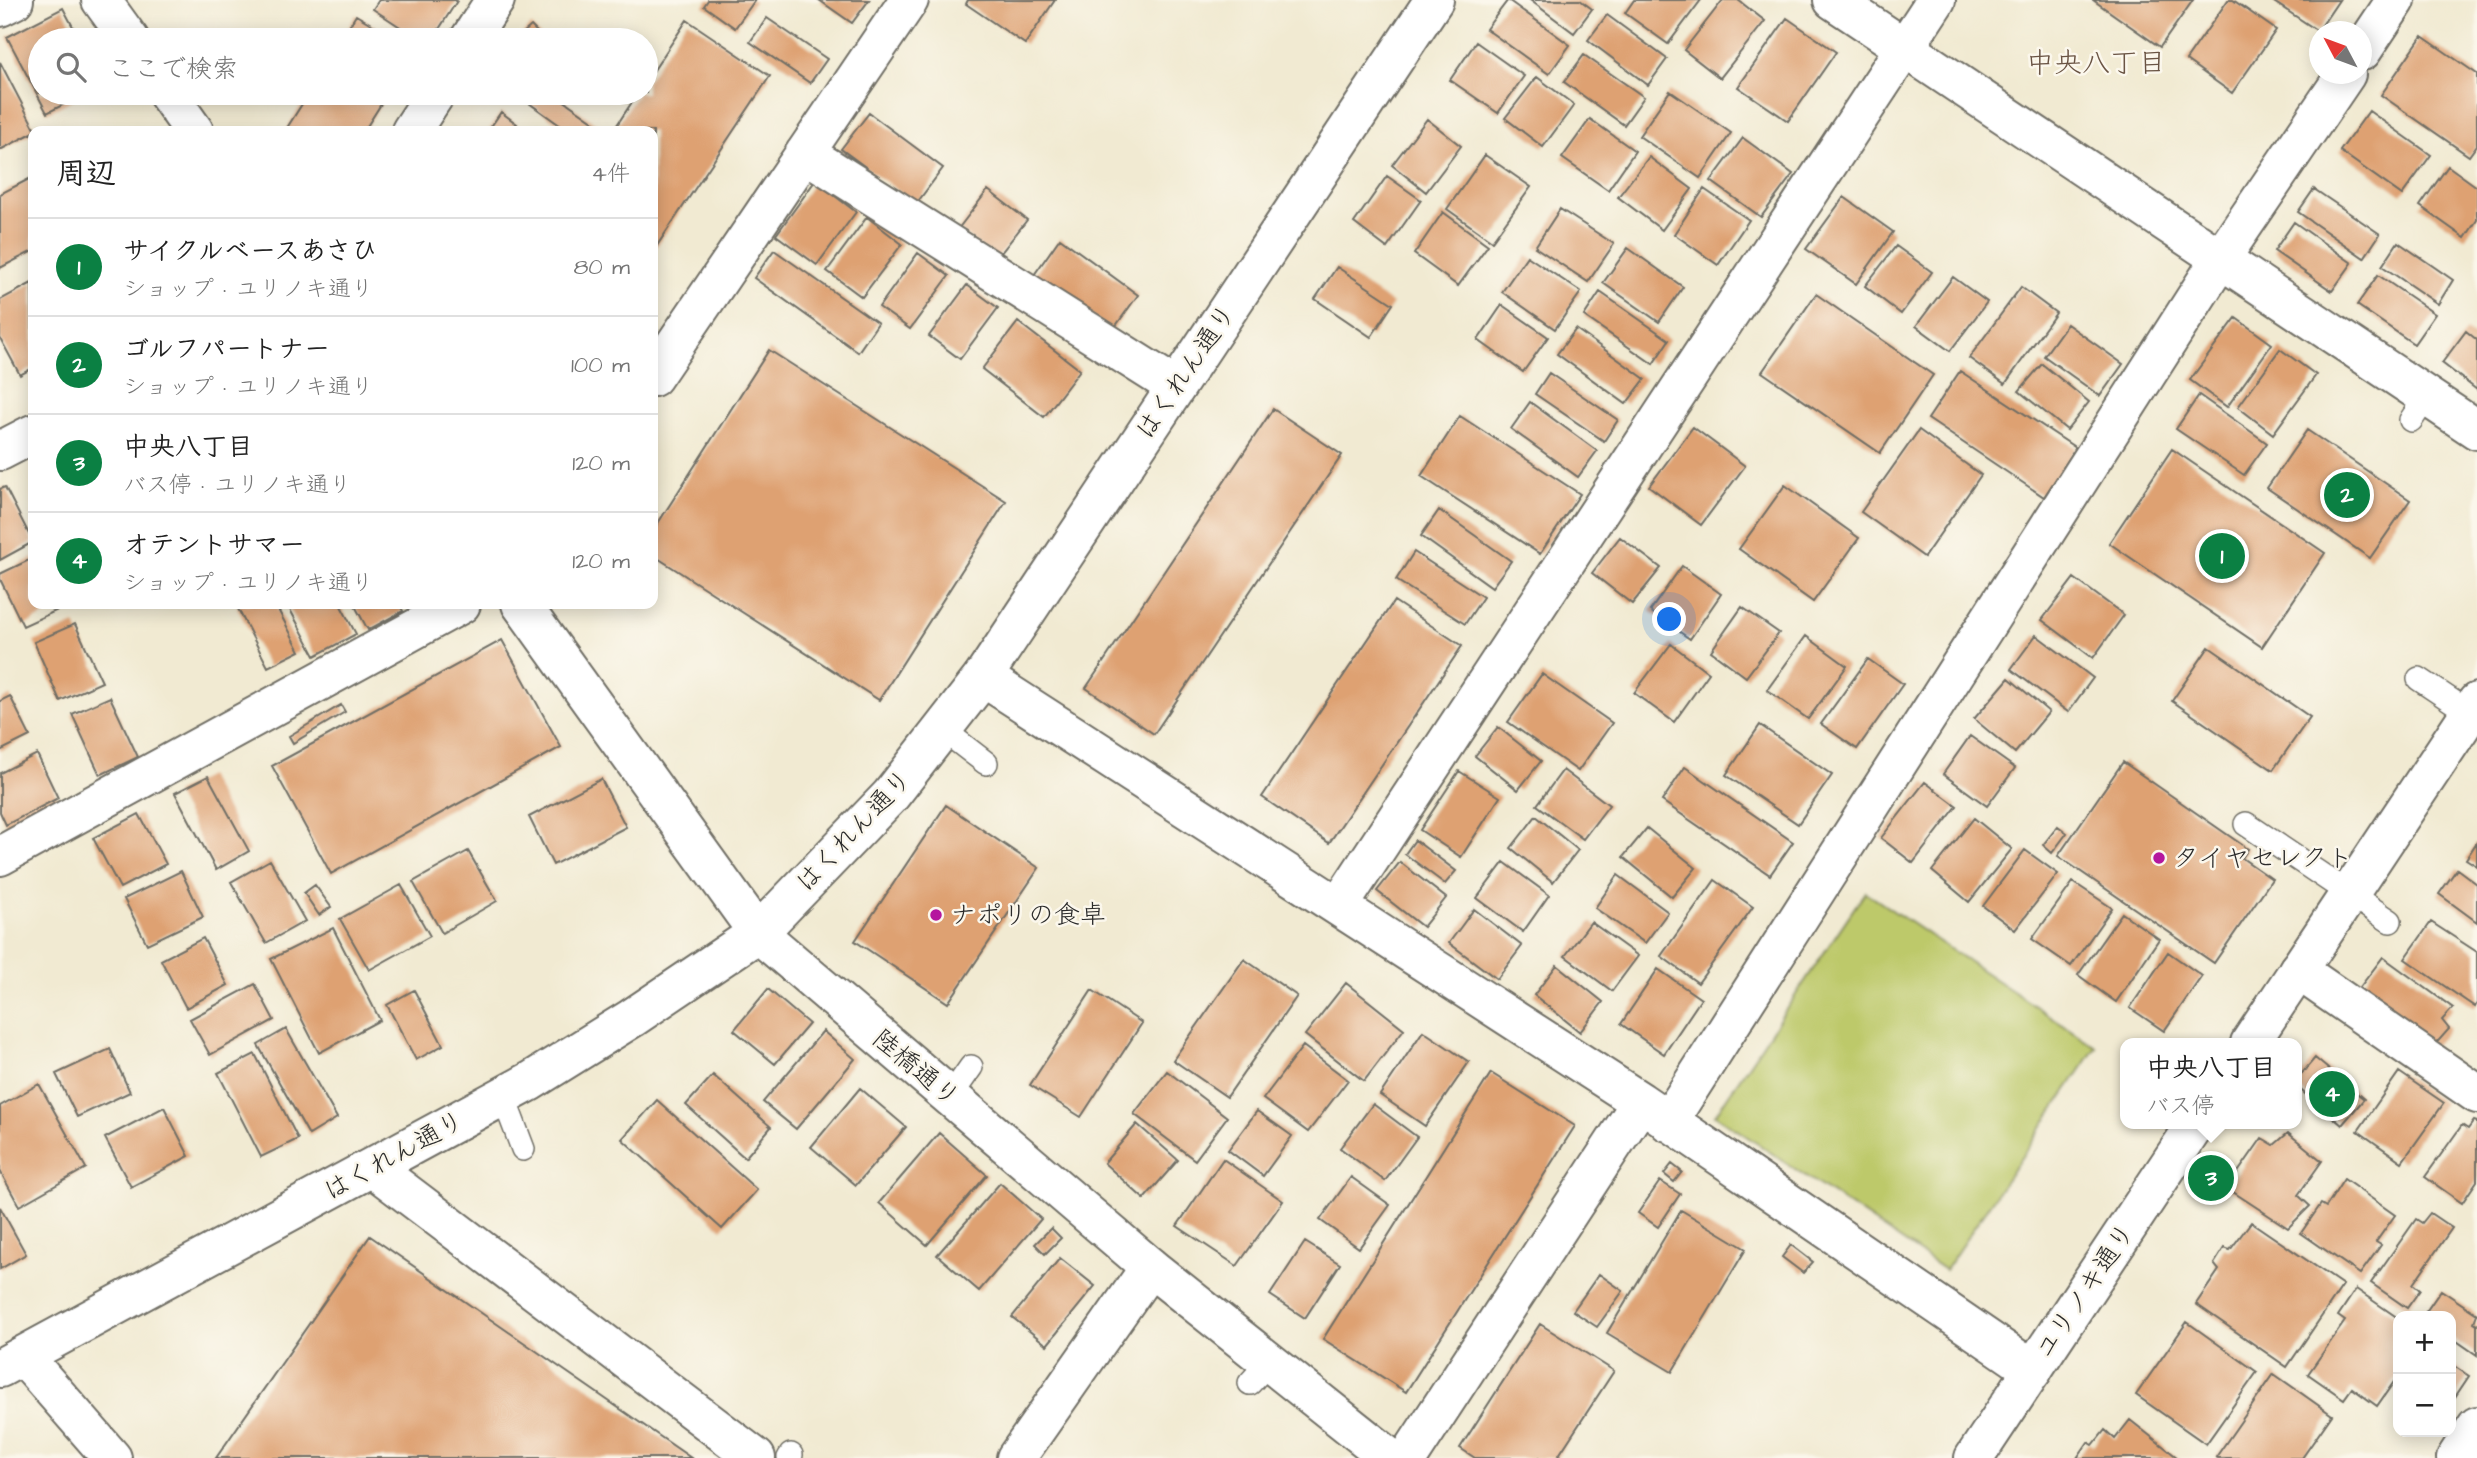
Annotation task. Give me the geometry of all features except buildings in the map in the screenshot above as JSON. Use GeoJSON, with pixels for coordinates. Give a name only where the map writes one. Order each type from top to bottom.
{"type":"FeatureCollection","features":[{"type":"Feature","properties":{"kind":"street"},"geometry":{"type":"LineString","coordinates":[[0,7],[14,0]]}},
{"type":"Feature","properties":{"kind":"street"},"geometry":{"type":"LineString","coordinates":[[101,0],[121,28]]}},
{"type":"Feature","properties":{"kind":"street"},"geometry":{"type":"LineString","coordinates":[[477,28],[495,0]]}},
{"type":"Feature","properties":{"kind":"street"},"geometry":{"type":"LineString","coordinates":[[658,370],[909,0]]}},
{"type":"Feature","properties":{"kind":"street","name":"はくれん通り"},"geometry":{"type":"LineString","coordinates":[[11,1362],[503,1096],[632,1018],[758,933],[891,795],[982,677],[1434,0]]}},
{"type":"Feature","properties":{"kind":"street"},"geometry":{"type":"LineString","coordinates":[[1833,0],[2221,258],[2419,408],[2477,430]]}},
{"type":"Feature","properties":{"kind":"street"},"geometry":{"type":"LineString","coordinates":[[1339,906],[1936,0]]}},
{"type":"Feature","properties":{"kind":"street"},"geometry":{"type":"LineString","coordinates":[[2372,35],[2396,0]]}},
{"type":"Feature","properties":{"kind":"street"},"geometry":{"type":"LineString","coordinates":[[1408,1458],[1655,1112],[2339,84]]}},
{"type":"Feature","properties":{"kind":"street"},"geometry":{"type":"LineString","coordinates":[[176,105],[190,126]]}},
{"type":"Feature","properties":{"kind":"street"},"geometry":{"type":"LineString","coordinates":[[414,126],[428,105]]}},
{"type":"Feature","properties":{"kind":"street"},"geometry":{"type":"LineString","coordinates":[[805,153],[1176,387]]}},
{"type":"Feature","properties":{"kind":"street"},"geometry":{"type":"LineString","coordinates":[[0,451],[28,437]]}},
{"type":"Feature","properties":{"kind":"street"},"geometry":{"type":"LineString","coordinates":[[0,856],[216,726],[451,609]]}},
{"type":"Feature","properties":{"kind":"street","name":"陸橋通り"},"geometry":{"type":"LineString","coordinates":[[525,609],[758,933],[960,1082],[1260,1373],[1390,1458]]}},
{"type":"Feature","properties":{"kind":"street"},"geometry":{"type":"LineString","coordinates":[[982,677],[1655,1112],[1931,1311],[2033,1370]]}},
{"type":"Feature","properties":{"kind":"street"},"geometry":{"type":"LineString","coordinates":[[2252,1038],[2473,707]]}},
{"type":"Feature","properties":{"kind":"street"},"geometry":{"type":"LineString","coordinates":[[2298,970],[2366,1029],[2477,1094]]}},
{"type":"Feature","properties":{"kind":"street","name":"ユリノキ通り"},"geometry":{"type":"LineString","coordinates":[[1974,1458],[2193,1129]]}},
{"type":"Feature","properties":{"kind":"street"},"geometry":{"type":"LineString","coordinates":[[373,1168],[779,1457]]}},
{"type":"Feature","properties":{"kind":"street"},"geometry":{"type":"LineString","coordinates":[[1017,1451],[1150,1267]]}},
{"type":"Feature","properties":{"kind":"street"},"geometry":{"type":"LineString","coordinates":[[11,1362],[112,1458]]}},
{"type":"Feature","properties":{"kind":"street"},"geometry":{"type":"LineString","coordinates":[[2456,1458],[2477,1426]]}},
{"type":"Feature","properties":{"kind":"lane"},"geometry":{"type":"LineString","coordinates":[[2419,679],[2473,707]]}},
{"type":"Feature","properties":{"kind":"lane"},"geometry":{"type":"LineString","coordinates":[[942,729],[986,763]]}},
{"type":"Feature","properties":{"kind":"lane"},"geometry":{"type":"LineString","coordinates":[[2246,824],[2390,921]]}},
{"type":"Feature","properties":{"kind":"lane"},"geometry":{"type":"LineString","coordinates":[[503,1096],[523,1149]]}},
{"type":"Feature","properties":{"kind":"green space"},"geometry":{"type":"Polygon","coordinates":[[[1865,892],[2096,1047],[1945,1270],[1715,1115],[1865,892]]]}},
{"type":"Feature","properties":{"kind":"place","name":"ゴルフパートナー"},"geometry":{"type":"Point","coordinates":[2347,495]}},
{"type":"Feature","properties":{"kind":"place","name":"サイクルベースあさひ"},"geometry":{"type":"Point","coordinates":[2222,556]}},
{"type":"Feature","properties":{"kind":"place","name":"タイヤセレクト"},"geometry":{"type":"Point","coordinates":[2159,858]}},
{"type":"Feature","properties":{"kind":"place","name":"ナポリの食卓"},"geometry":{"type":"Point","coordinates":[936,915]}},
{"type":"Feature","properties":{"kind":"place","name":"オテントサマー"},"geometry":{"type":"Point","coordinates":[2332,1094]}},
{"type":"Feature","properties":{"kind":"place","name":"中央八丁目"},"geometry":{"type":"Point","coordinates":[2211,1178]}},
{"type":"Feature","properties":{"kind":"district","name":"中央八丁目"},"geometry":{"type":"Point","coordinates":[2096,63]}}]}
